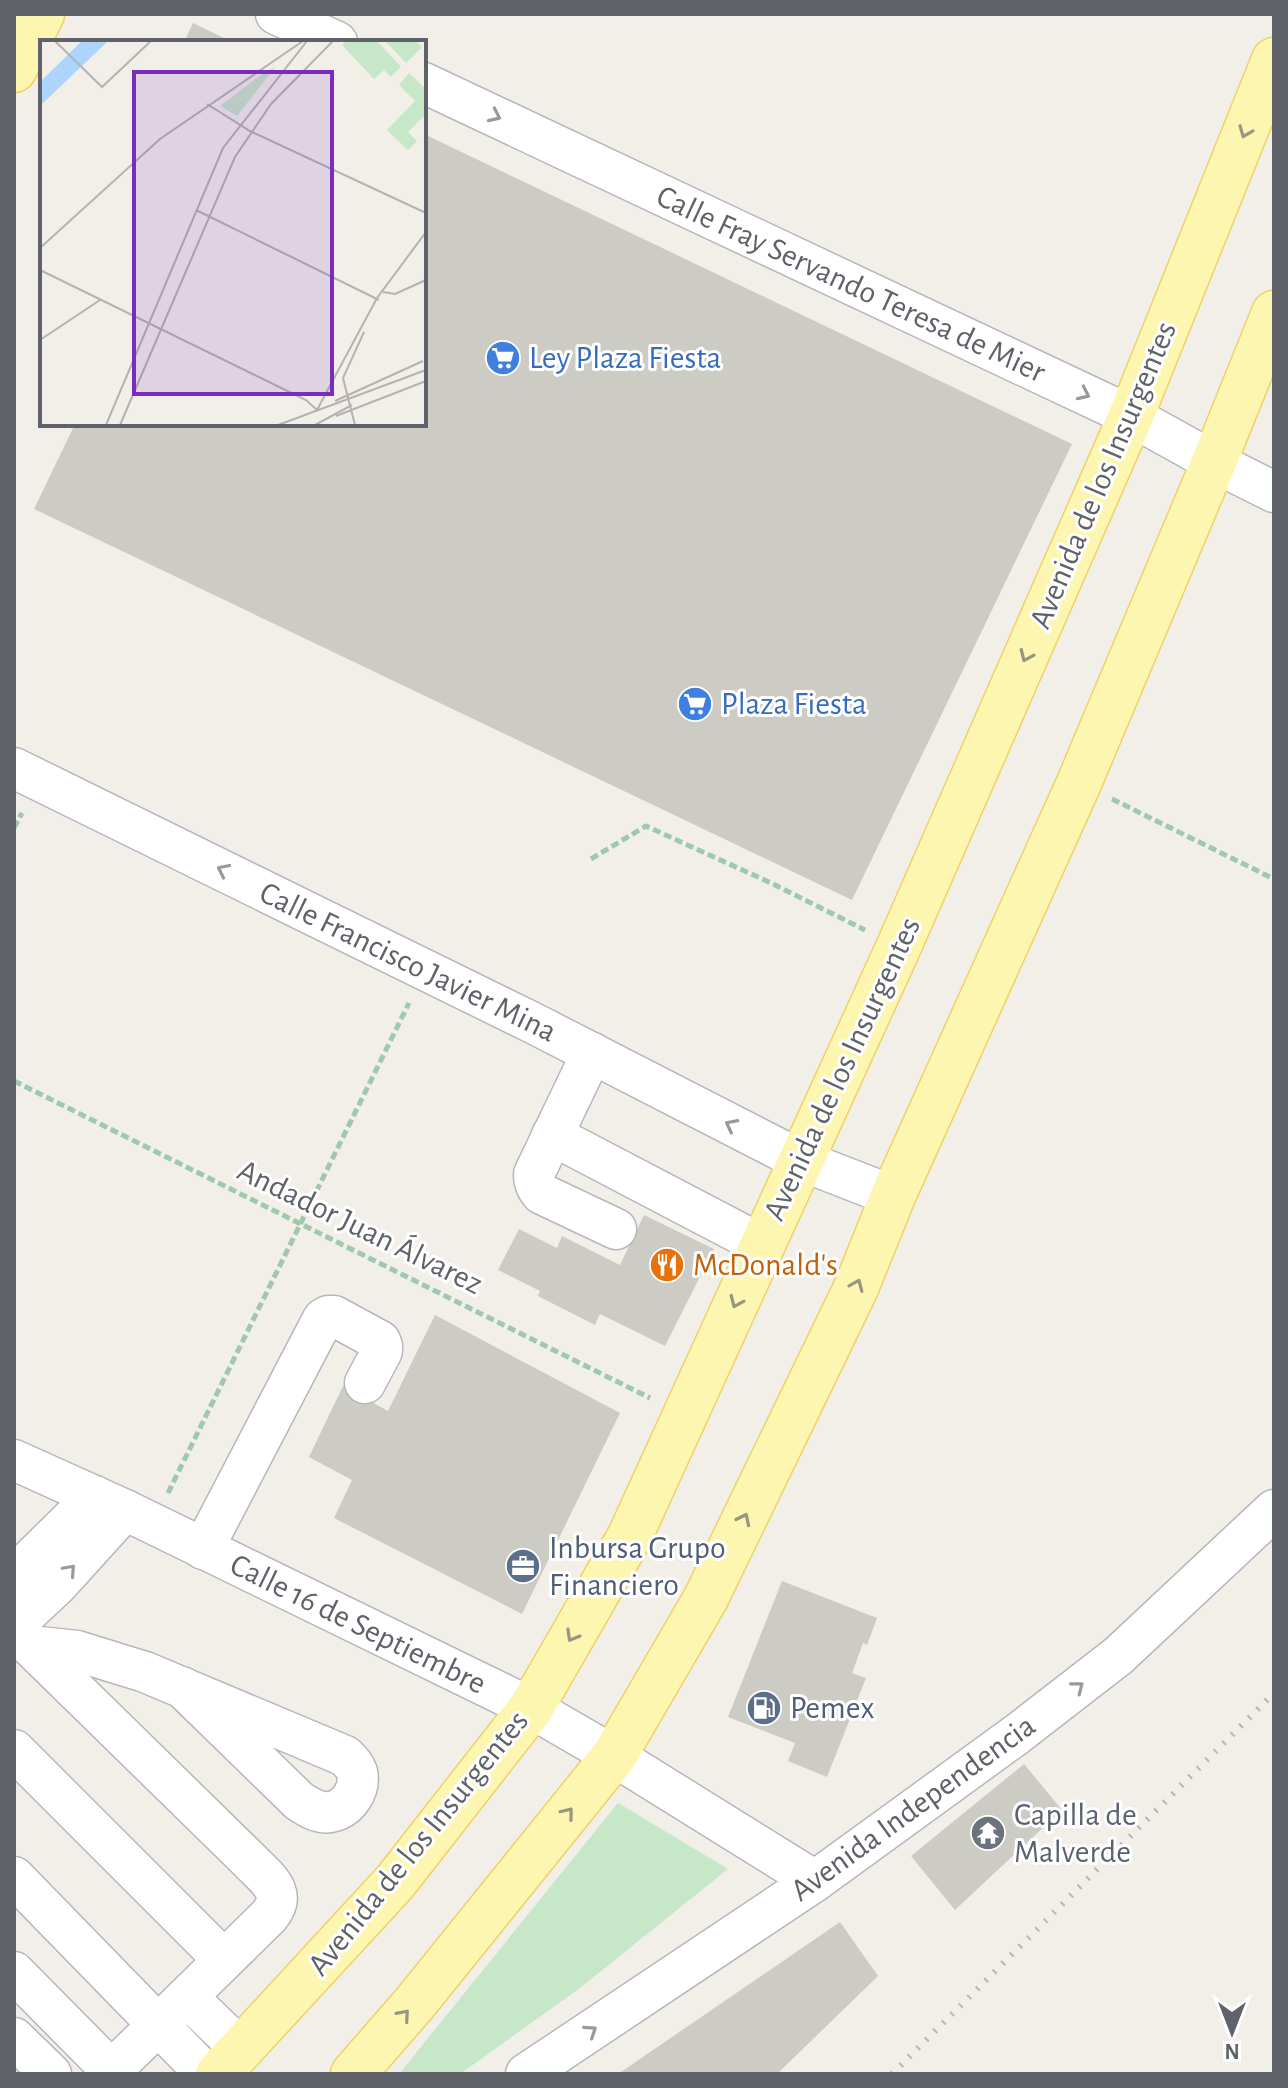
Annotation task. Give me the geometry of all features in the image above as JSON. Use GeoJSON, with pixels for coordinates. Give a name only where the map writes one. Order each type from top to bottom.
{"type":"FeatureCollection","features":[{"type":"Feature","properties":{"kind":"main road"},"geometry":{"type":"LineString","coordinates":[[14,70],[42,14]]}},
{"type":"Feature","properties":{"kind":"main road","name":"Avenida de los Insurgentes"},"geometry":{"type":"LineString","coordinates":[[230,2062],[395,1882],[531,1708],[630,1536],[899,946],[1131,416],[1274,60]]}},
{"type":"Feature","properties":{"kind":"main road"},"geometry":{"type":"LineString","coordinates":[[353,2074],[423,1993],[614,1756],[706,1598],[856,1288],[893,1196],[1079,783],[1274,313]]}},
{"type":"Feature","properties":{"kind":"street"},"geometry":{"type":"LineString","coordinates":[[276,14],[333,40]]}},
{"type":"Feature","properties":{"kind":"street","name":"Calle Fray Servando Teresa de Mier"},"geometry":{"type":"LineString","coordinates":[[426,84],[1131,416],[1274,492]]}},
{"type":"Feature","properties":{"kind":"street","name":"Calle Francisco Javier Mina"},"geometry":{"type":"LineString","coordinates":[[14,768],[426,970],[800,1160],[893,1196]]}},
{"type":"Feature","properties":{"kind":"street"},"geometry":{"type":"LineString","coordinates":[[592,1053],[534,1174],[537,1189],[542,1194],[616,1229]]}},
{"type":"Feature","properties":{"kind":"street"},"geometry":{"type":"LineString","coordinates":[[552,1135],[762,1245]]}},
{"type":"Feature","properties":{"kind":"street"},"geometry":{"type":"LineString","coordinates":[[203,1549],[323,1319],[334,1316],[380,1341],[382,1351],[365,1383]]}},
{"type":"Feature","properties":{"kind":"street","name":"Calle 16 de Septiembre"},"geometry":{"type":"LineString","coordinates":[[14,1460],[124,1510],[531,1708],[815,1881]]}},
{"type":"Feature","properties":{"kind":"street"},"geometry":{"type":"LineString","coordinates":[[14,1576],[124,1510]]}},
{"type":"Feature","properties":{"kind":"street"},"geometry":{"type":"LineString","coordinates":[[20,1634],[57,1585],[124,1510]]}},
{"type":"Feature","properties":{"kind":"street","name":"Avenida Independencia"},"geometry":{"type":"LineString","coordinates":[[526,2074],[815,1881],[1016,1735],[1118,1656],[1274,1510]]}},
{"type":"Feature","properties":{"kind":"street"},"geometry":{"type":"LineString","coordinates":[[20,1634],[100,1657],[182,1687]]}},
{"type":"Feature","properties":{"kind":"street"},"geometry":{"type":"LineString","coordinates":[[14,1972],[110,2072],[276,1908],[278,1901],[277,1892],[261,1872],[20,1634]]}},
{"type":"Feature","properties":{"kind":"street"},"geometry":{"type":"LineString","coordinates":[[14,1750],[224,1960]]}},
{"type":"Feature","properties":{"kind":"street"},"geometry":{"type":"LineString","coordinates":[[14,1877],[206,2074]]}},
{"type":"Feature","properties":{"kind":"street"},"geometry":{"type":"LineString","coordinates":[[187,1997],[230,2062]]}},
{"type":"Feature","properties":{"kind":"street"},"geometry":{"type":"LineString","coordinates":[[14,2038],[51,2074]]}},
{"type":"Feature","properties":{"kind":"path"},"geometry":{"type":"LineString","coordinates":[[1079,783],[1274,879]]}},
{"type":"Feature","properties":{"kind":"path"},"geometry":{"type":"LineString","coordinates":[[591,859],[646,826],[899,946]]}},
{"type":"Feature","properties":{"kind":"path"},"geometry":{"type":"LineString","coordinates":[[124,1510],[300,1224],[426,970]]}},
{"type":"Feature","properties":{"kind":"path","name":"Andador Juan Álvarez"},"geometry":{"type":"LineString","coordinates":[[14,1081],[685,1415]]}},
{"type":"Feature","properties":{"kind":"green space"},"geometry":{"type":"Polygon","coordinates":[[[618,1803],[728,1869],[580,1988],[460,2074],[399,2074],[618,1803]]]}},
{"type":"Feature","properties":{"kind":"building"},"geometry":{"type":"Polygon","coordinates":[[[193,23],[228,40],[185,40],[193,23]]]}},
{"type":"Feature","properties":{"kind":"building","name":"Plaza Fiesta"},"geometry":{"type":"Polygon","coordinates":[[[426,135],[1072,444],[852,900],[34,509],[74,426],[426,426],[426,135]]]}},
{"type":"Feature","properties":{"kind":"building"},"geometry":{"type":"Polygon","coordinates":[[[644,1215],[714,1249],[665,1346],[600,1314],[595,1325],[538,1296],[540,1291],[498,1270],[519,1229],[557,1248],[562,1236],[620,1265],[644,1215]]]}},
{"type":"Feature","properties":{"kind":"building"},"geometry":{"type":"Polygon","coordinates":[[[435,1315],[620,1413],[522,1614],[334,1518],[352,1480],[309,1457],[343,1386],[388,1411],[435,1315]]]}},
{"type":"Feature","properties":{"kind":"building"},"geometry":{"type":"Polygon","coordinates":[[[782,1581],[877,1618],[867,1645],[863,1643],[852,1673],[866,1678],[827,1777],[788,1761],[795,1743],[728,1717],[782,1581]]]}},
{"type":"Feature","properties":{"kind":"building","name":"Capilla de Malverde"},"geometry":{"type":"Polygon","coordinates":[[[1024,1764],[1062,1810],[955,1910],[911,1856],[1024,1764]]]}},
{"type":"Feature","properties":{"kind":"building"},"geometry":{"type":"Polygon","coordinates":[[[840,1922],[878,1976],[777,2074],[618,2074],[840,1922]]]}},
{"type":"Feature","properties":{"kind":"railway"},"geometry":{"type":"LineString","coordinates":[[892,2074],[1274,1693]]}},
{"type":"Feature","properties":{"kind":"place","name":"Ley Plaza Fiesta"},"geometry":{"type":"Point","coordinates":[503,358]}},
{"type":"Feature","properties":{"kind":"place","name":"Plaza Fiesta"},"geometry":{"type":"Point","coordinates":[695,704]}},
{"type":"Feature","properties":{"kind":"place","name":"McDonald's"},"geometry":{"type":"Point","coordinates":[667,1265]}},
{"type":"Feature","properties":{"kind":"place","name":"Inbursa Grupo Financiero"},"geometry":{"type":"Point","coordinates":[523,1566]}},
{"type":"Feature","properties":{"kind":"place","name":"Pemex"},"geometry":{"type":"Point","coordinates":[764,1708]}},
{"type":"Feature","properties":{"kind":"place","name":"Capilla de Malverde"},"geometry":{"type":"Point","coordinates":[988,1833]}}]}
